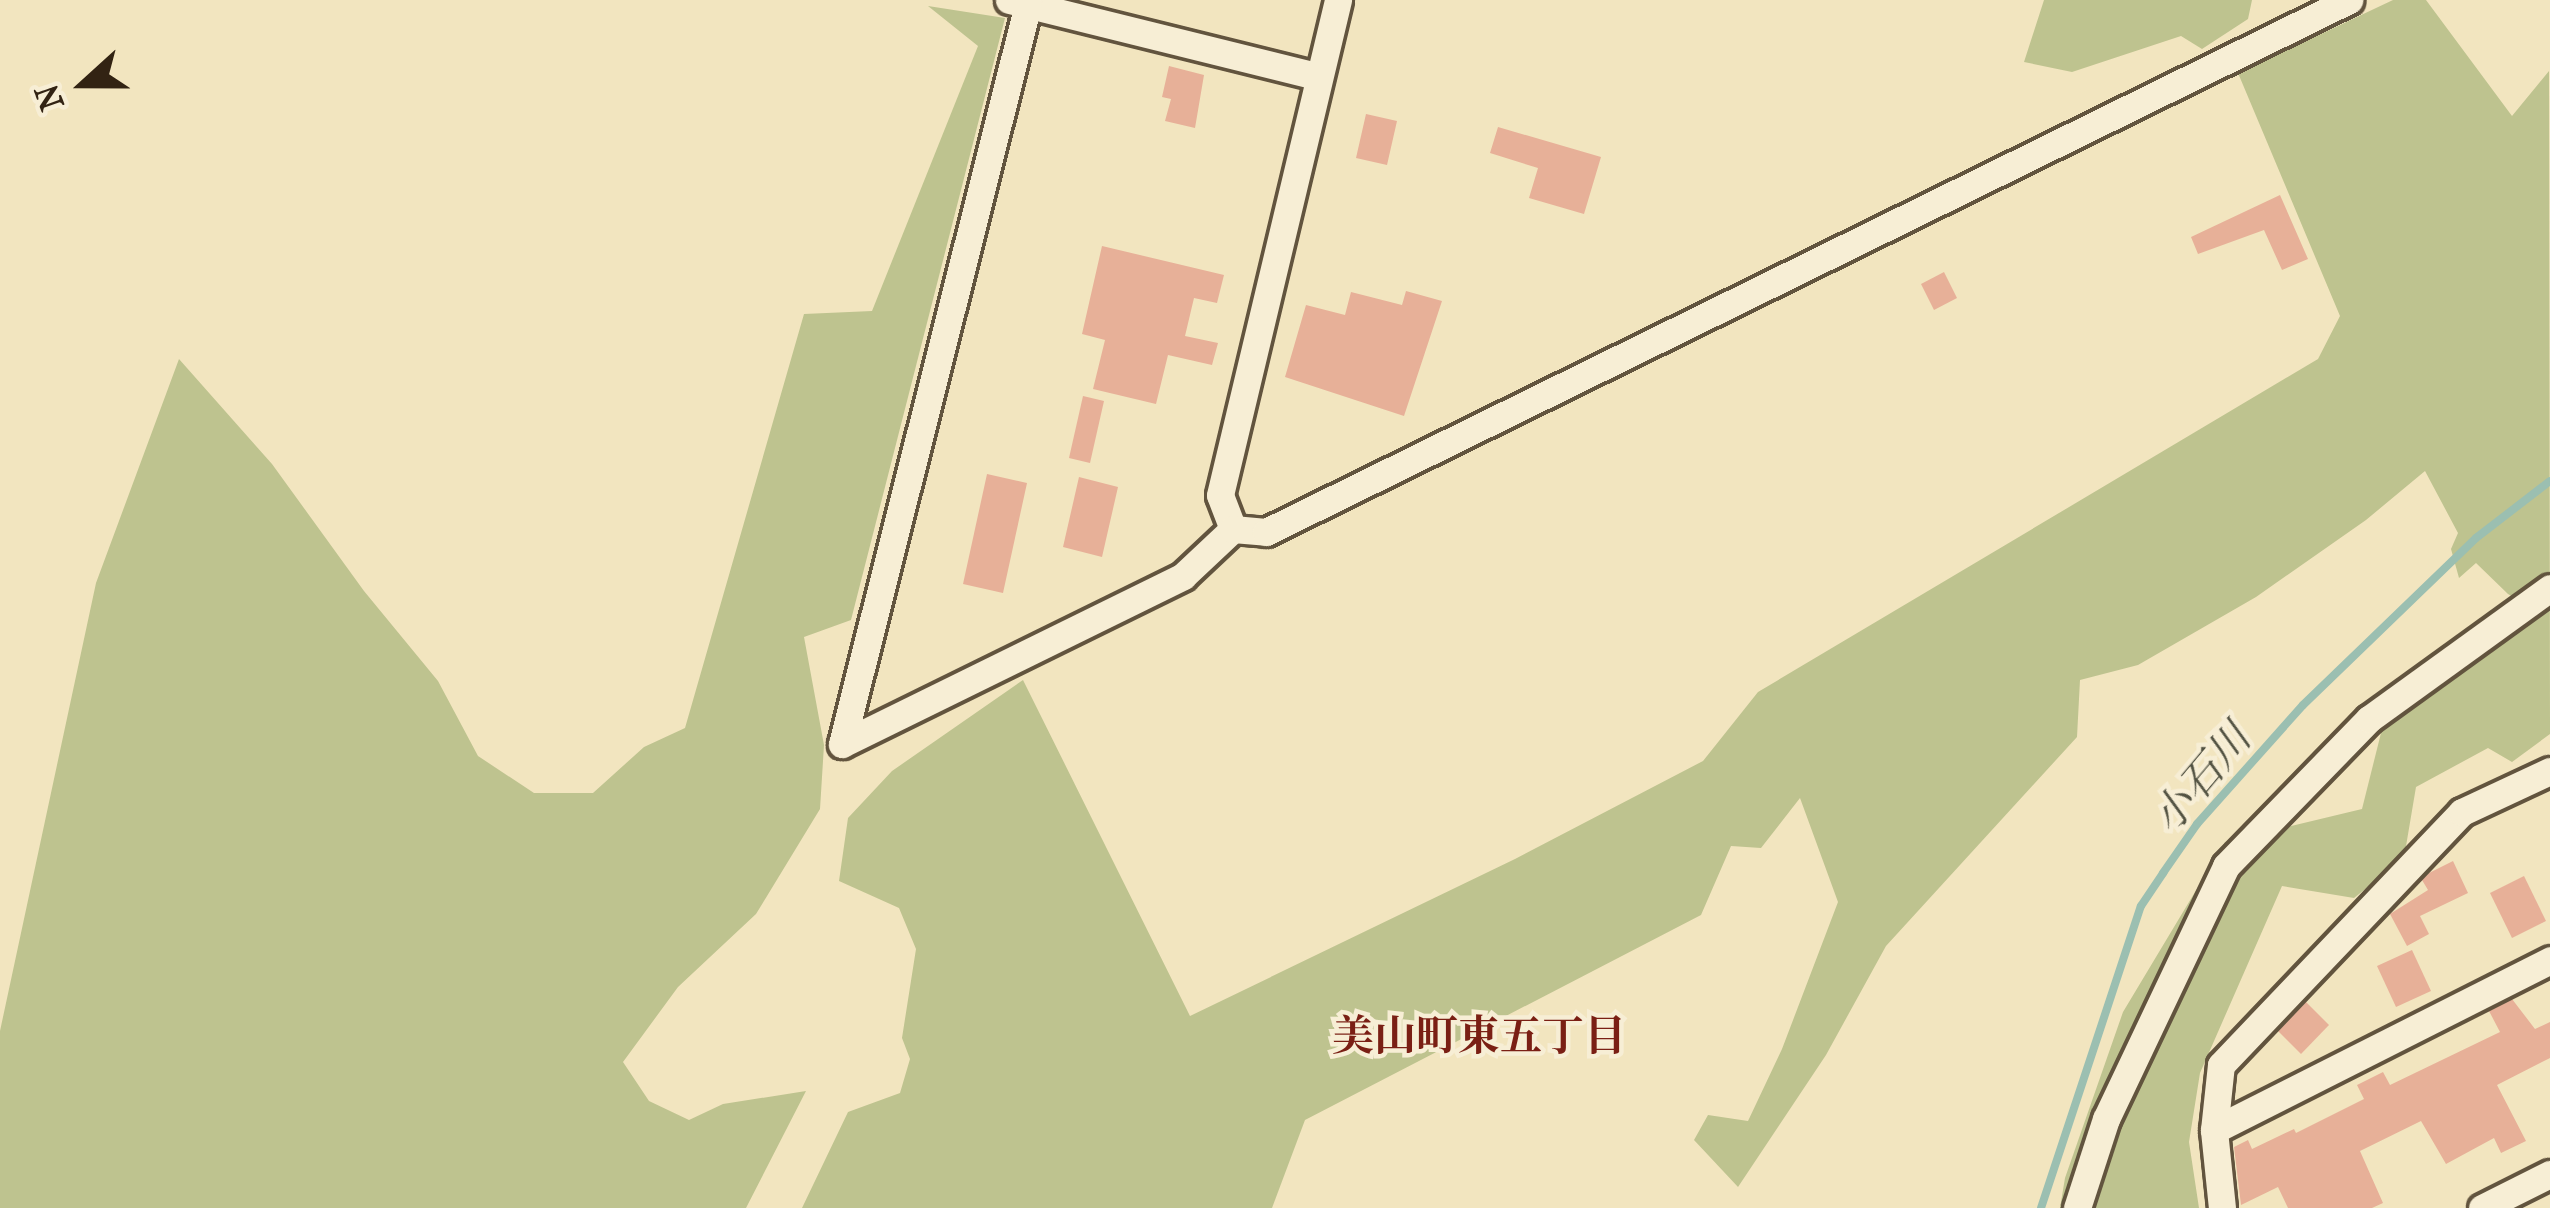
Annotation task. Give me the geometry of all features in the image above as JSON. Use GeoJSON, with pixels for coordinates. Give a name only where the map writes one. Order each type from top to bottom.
{"type":"FeatureCollection","features":[{"type":"Feature","properties":{"kind":"street"},"geometry":{"type":"LineString","coordinates":[[1233,529],[1220,495],[1338,0]]}},
{"type":"Feature","properties":{"kind":"street"},"geometry":{"type":"LineString","coordinates":[[1319,77],[1018,2],[842,744],[1183,576],[1233,529],[1266,532],[2349,0]]}},
{"type":"Feature","properties":{"kind":"street"},"geometry":{"type":"LineString","coordinates":[[2077,1208],[2105,1119],[2226,866],[2368,719],[2550,588]]}},
{"type":"Feature","properties":{"kind":"street"},"geometry":{"type":"LineString","coordinates":[[2222,1208],[2214,1130],[2221,1065],[2462,812],[2550,770]]}},
{"type":"Feature","properties":{"kind":"street"},"geometry":{"type":"LineString","coordinates":[[2214,1130],[2550,960]]}},
{"type":"Feature","properties":{"kind":"street"},"geometry":{"type":"LineString","coordinates":[[2482,1208],[2550,1174]]}},
{"type":"Feature","properties":{"kind":"green space"},"geometry":{"type":"Polygon","coordinates":[[[2044,0],[2252,0],[2248,19],[2202,49],[2181,36],[2072,72],[2024,62],[2044,0]]]}},
{"type":"Feature","properties":{"kind":"green space"},"geometry":{"type":"Polygon","coordinates":[[[2393,0],[2426,0],[2512,116],[2549,71],[2550,734],[2512,762],[2488,748],[2416,787],[2404,858],[2354,898],[2282,886],[2200,1073],[2189,1142],[2199,1208],[2060,1208],[2065,1178],[2123,1012],[2225,842],[2362,809],[2382,729],[2535,610],[2508,594],[2476,563],[2459,578],[2451,549],[2458,533],[2425,471],[2366,520],[2256,597],[2138,665],[2080,680],[2077,737],[1886,946],[1826,1055],[1738,1187],[1694,1140],[1708,1115],[1748,1121],[1782,1049],[1838,902],[1800,798],[1761,848],[1731,846],[1701,915],[1305,1120],[1272,1208],[802,1208],[848,1112],[900,1093],[910,1059],[902,1038],[916,949],[899,908],[839,881],[848,818],[892,771],[1023,680],[1190,1016],[1515,859],[1703,761],[1758,692],[2318,359],[2340,316],[2238,73],[2393,0]]]}},
{"type":"Feature","properties":{"kind":"green space"},"geometry":{"type":"Polygon","coordinates":[[[928,6],[1005,18],[851,620],[804,637],[824,745],[820,809],[756,914],[678,987],[623,1062],[649,1101],[689,1120],[723,1104],[806,1091],[746,1208],[0,1208],[0,1031],[96,583],[179,359],[272,464],[364,591],[438,681],[478,756],[534,793],[593,793],[644,747],[685,728],[804,314],[872,311],[978,46],[928,6]]]}},
{"type":"Feature","properties":{"kind":"building"},"geometry":{"type":"Polygon","coordinates":[[[1169,66],[1204,75],[1195,128],[1165,121],[1171,99],[1162,97],[1169,66]]]}},
{"type":"Feature","properties":{"kind":"building"},"geometry":{"type":"Polygon","coordinates":[[[1366,114],[1397,121],[1387,165],[1356,158],[1366,114]]]}},
{"type":"Feature","properties":{"kind":"building"},"geometry":{"type":"Polygon","coordinates":[[[1498,127],[1601,157],[1584,214],[1529,198],[1538,168],[1490,153],[1498,127]]]}},
{"type":"Feature","properties":{"kind":"building"},"geometry":{"type":"Polygon","coordinates":[[[2280,195],[2308,259],[2282,270],[2264,230],[2198,254],[2191,237],[2280,195]]]}},
{"type":"Feature","properties":{"kind":"building"},"geometry":{"type":"Polygon","coordinates":[[[1102,246],[1224,275],[1217,303],[1194,298],[1185,336],[1218,343],[1212,365],[1168,355],[1156,404],[1093,389],[1105,340],[1082,334],[1102,246]]]}},
{"type":"Feature","properties":{"kind":"building"},"geometry":{"type":"Polygon","coordinates":[[[1944,272],[1957,298],[1934,310],[1921,284],[1944,272]]]}},
{"type":"Feature","properties":{"kind":"building"},"geometry":{"type":"Polygon","coordinates":[[[1406,291],[1442,301],[1404,416],[1285,377],[1306,305],[1345,315],[1351,292],[1402,305],[1406,291]]]}},
{"type":"Feature","properties":{"kind":"building"},"geometry":{"type":"Polygon","coordinates":[[[1083,396],[1104,401],[1090,463],[1069,458],[1083,396]]]}},
{"type":"Feature","properties":{"kind":"building"},"geometry":{"type":"Polygon","coordinates":[[[987,474],[1027,483],[1003,593],[963,584],[987,474]]]}},
{"type":"Feature","properties":{"kind":"building"},"geometry":{"type":"Polygon","coordinates":[[[1079,477],[1118,487],[1102,557],[1063,547],[1079,477]]]}},
{"type":"Feature","properties":{"kind":"building"},"geometry":{"type":"Polygon","coordinates":[[[2453,861],[2468,893],[2420,916],[2429,934],[2407,946],[2390,914],[2428,890],[2422,880],[2429,873],[2453,861]]]}},
{"type":"Feature","properties":{"kind":"building"},"geometry":{"type":"Polygon","coordinates":[[[2524,876],[2546,921],[2512,938],[2490,893],[2524,876]]]}},
{"type":"Feature","properties":{"kind":"building"},"geometry":{"type":"Polygon","coordinates":[[[2412,950],[2431,991],[2396,1007],[2377,966],[2412,950]]]}},
{"type":"Feature","properties":{"kind":"building"},"geometry":{"type":"Polygon","coordinates":[[[2512,999],[2535,1029],[2550,1022],[2550,1058],[2497,1085],[2526,1141],[2501,1153],[2494,1138],[2446,1164],[2421,1121],[2360,1151],[2383,1203],[2372,1208],[2288,1208],[2278,1187],[2241,1205],[2234,1147],[2248,1140],[2252,1149],[2294,1129],[2296,1133],[2364,1099],[2357,1085],[2383,1072],[2390,1085],[2500,1032],[2489,1011],[2512,999]]]}},
{"type":"Feature","properties":{"kind":"building"},"geometry":{"type":"Polygon","coordinates":[[[2306,1002],[2329,1025],[2301,1054],[2278,1031],[2306,1002]]]}},
{"type":"Feature","properties":{"kind":"waterway","name":"小石川"},"geometry":{"type":"LineString","coordinates":[[2041,1208],[2141,906],[2197,824],[2303,705],[2476,538],[2550,481]]}},
{"type":"Feature","properties":{"kind":"district","name":"美山町東五丁目"},"geometry":{"type":"Point","coordinates":[1479,1037]}}]}
